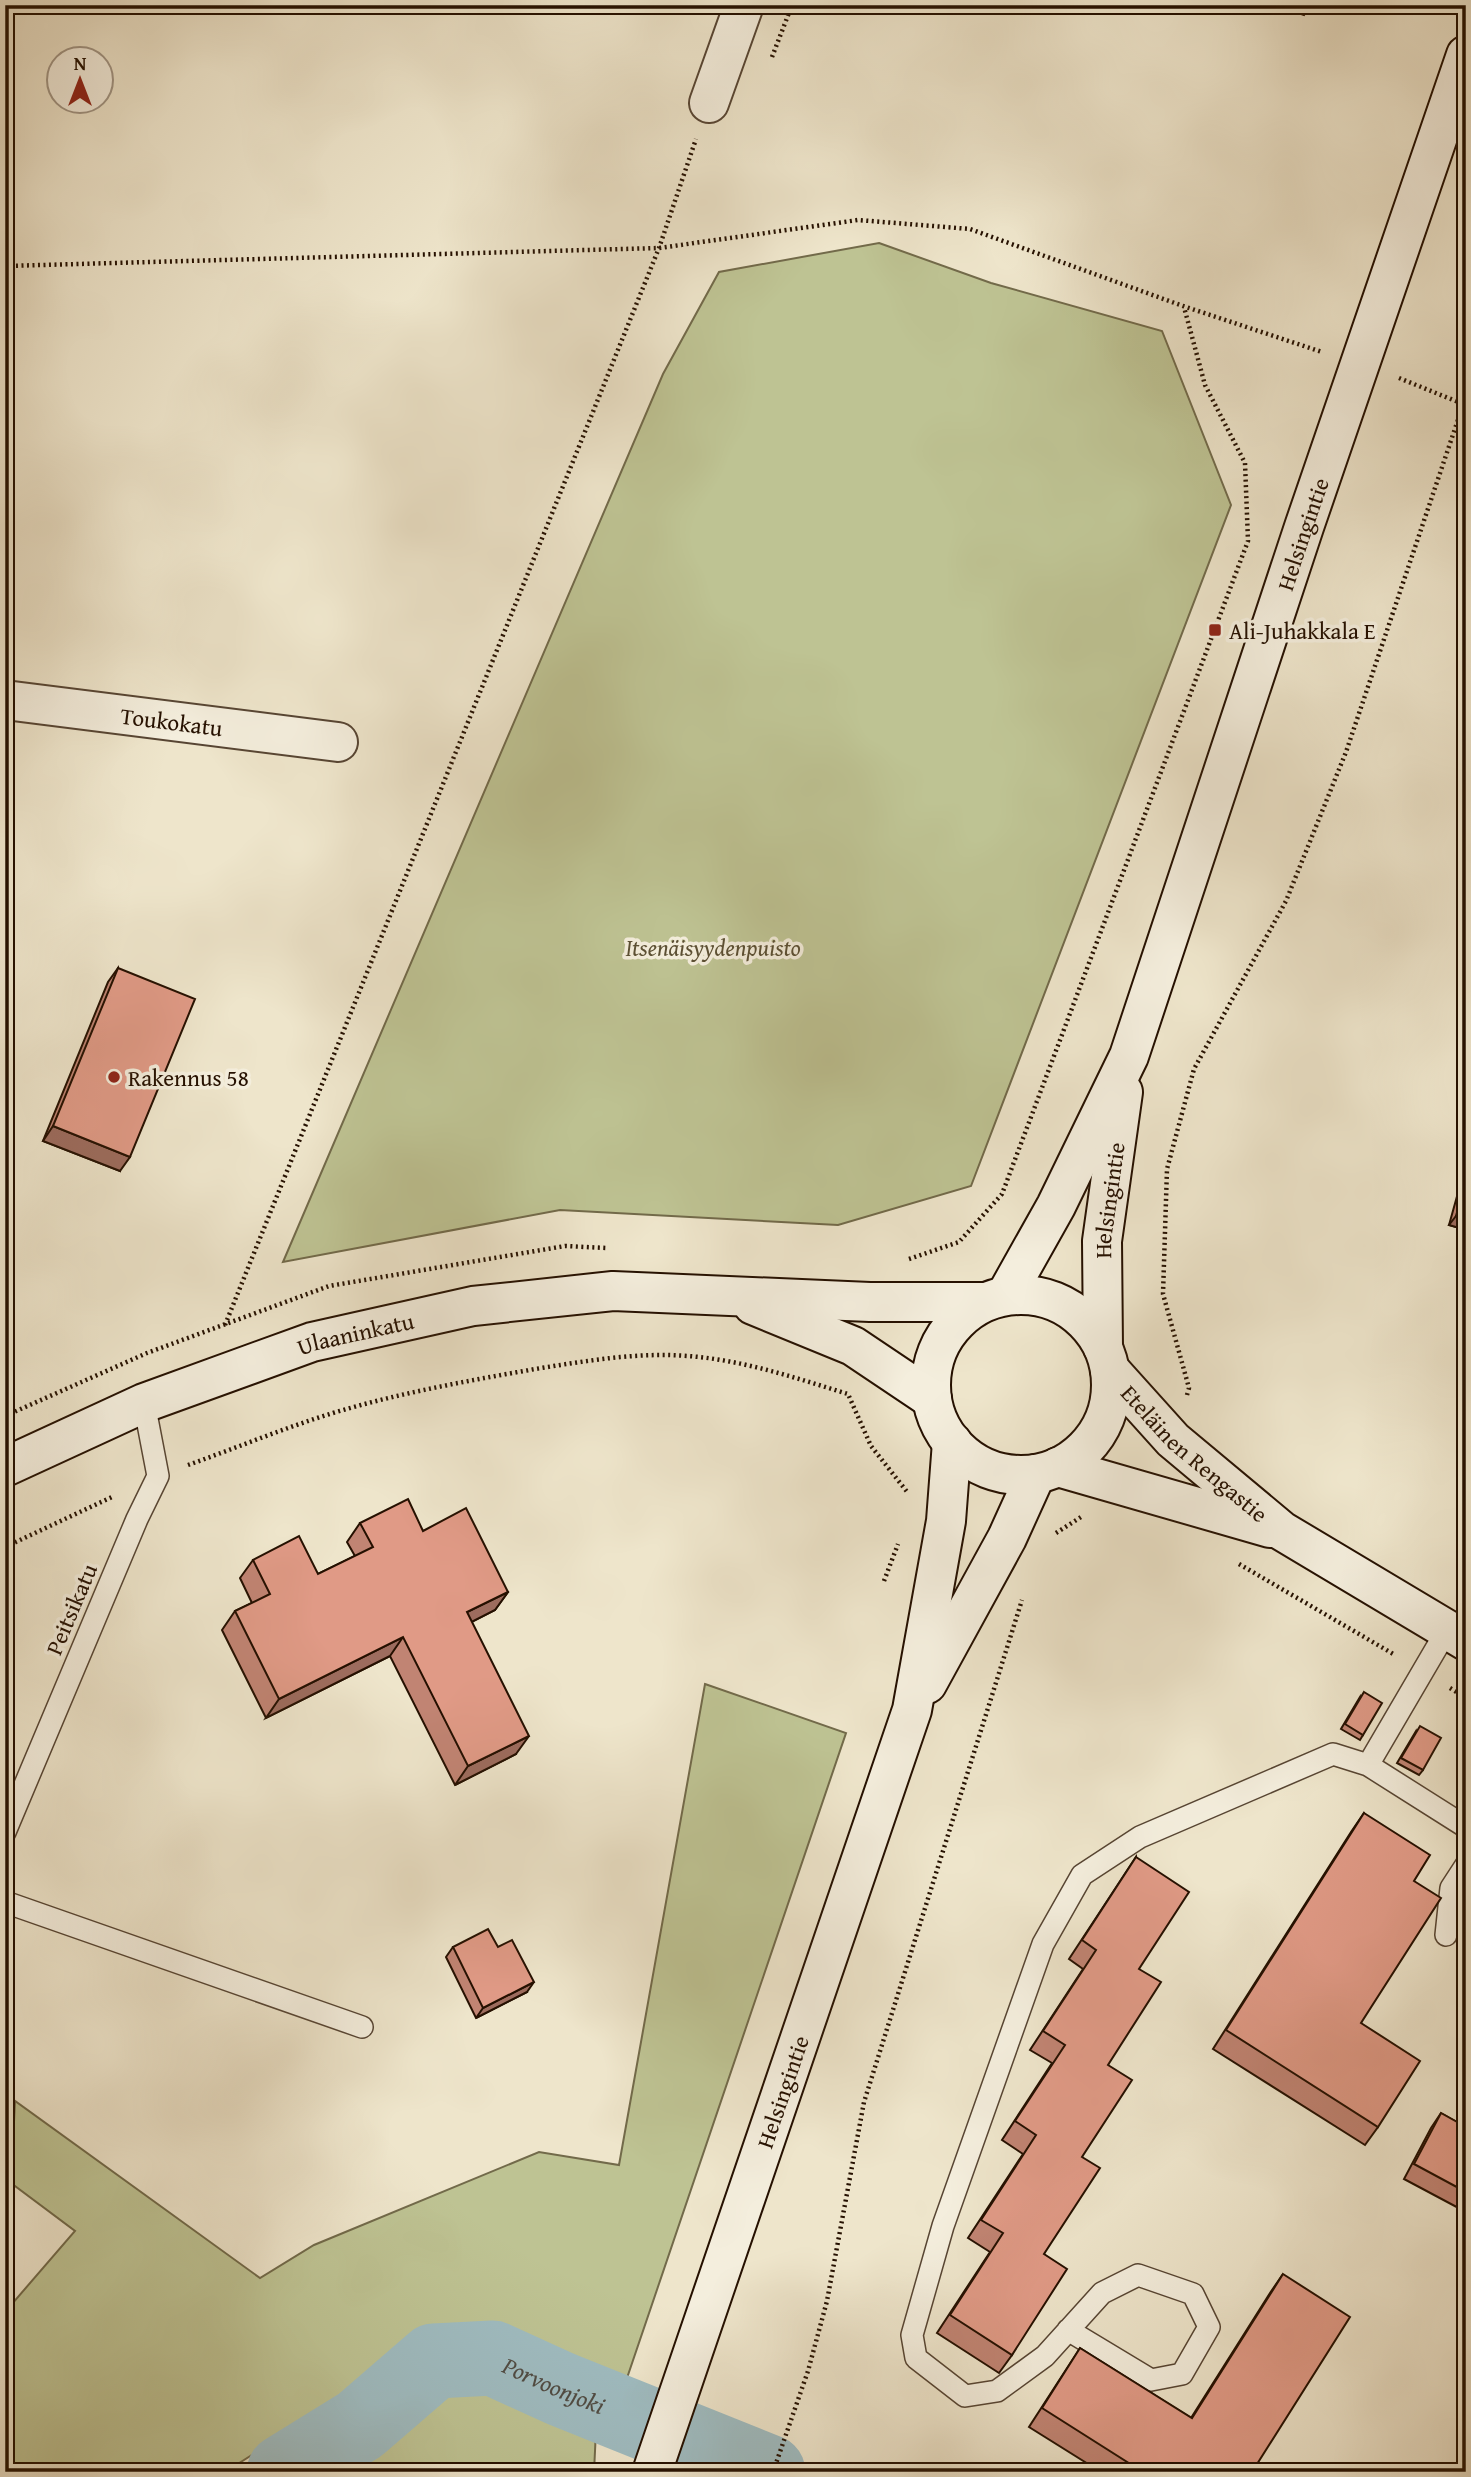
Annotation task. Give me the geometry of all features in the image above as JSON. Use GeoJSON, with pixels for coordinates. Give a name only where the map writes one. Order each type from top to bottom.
{"type":"FeatureCollection","features":[{"type":"Feature","properties":{"kind":"main road"},"geometry":{"type":"LineString","coordinates":[[709,103],[744,5]]}},
{"type":"Feature","properties":{"kind":"main road","name":"Helsingintie"},"geometry":{"type":"LineString","coordinates":[[995,1299],[1056,1206],[1129,1056],[1309,514],[1466,55]]}},
{"type":"Feature","properties":{"kind":"main road","name":"Toukokatu"},"geometry":{"type":"LineString","coordinates":[[5,700],[338,742]]}},
{"type":"Feature","properties":{"kind":"main road","name":"Helsingintie"},"geometry":{"type":"LineString","coordinates":[[1107,1359],[1102,1241],[1129,1056]]}},
{"type":"Feature","properties":{"kind":"main road","name":"Ulaaninkatu"},"geometry":{"type":"LineString","coordinates":[[5,1467],[144,1403],[312,1342],[473,1306],[613,1291],[870,1302],[995,1299]]}},
{"type":"Feature","properties":{"kind":"main road","name":"Ulaaninkatu"},"geometry":{"type":"LineString","coordinates":[[729,1295],[853,1346],[932,1399]]}},
{"type":"Feature","properties":{"kind":"main road"},"geometry":{"type":"LineString","coordinates":[[1030,1295],[1053,1300],[1074,1311],[1091,1327],[1107,1359],[1111,1393],[1106,1416],[1095,1437],[1079,1454],[1047,1470],[1013,1474],[990,1469],[969,1458],[952,1442],[939,1422],[932,1399],[931,1376],[937,1353],[948,1332],[964,1315],[995,1299],[1030,1295]]}},
{"type":"Feature","properties":{"kind":"main road","name":"Eteläinen Rengastie"},"geometry":{"type":"LineString","coordinates":[[1107,1359],[1173,1440],[1282,1531],[1456,1635]]}},
{"type":"Feature","properties":{"kind":"main road","name":"Helsingintie"},"geometry":{"type":"LineString","coordinates":[[652,2472],[912,1710],[946,1521],[952,1442]]}},
{"type":"Feature","properties":{"kind":"main road","name":"Helsingintie"},"geometry":{"type":"LineString","coordinates":[[912,1710],[1047,1470]]}},
{"type":"Feature","properties":{"kind":"main road","name":"Eteläinen Rengastie"},"geometry":{"type":"LineString","coordinates":[[1047,1470],[1282,1531]]}},
{"type":"Feature","properties":{"kind":"lane"},"geometry":{"type":"LineString","coordinates":[[144,1403],[158,1476]]}},
{"type":"Feature","properties":{"kind":"lane","name":"Peitsikatu"},"geometry":{"type":"LineString","coordinates":[[5,1832],[137,1519],[158,1476]]}},
{"type":"Feature","properties":{"kind":"lane"},"geometry":{"type":"LineString","coordinates":[[1368,1765],[1423,1672],[1456,1635]]}},
{"type":"Feature","properties":{"kind":"lane"},"geometry":{"type":"LineString","coordinates":[[1068,2330],[1151,2380],[1182,2374],[1209,2327],[1193,2294],[1138,2275],[1102,2293],[1068,2330],[1045,2356],[997,2391],[965,2396],[916,2358],[912,2334],[943,2226],[1043,1944],[1082,1875],[1140,1837],[1333,1754],[1368,1765],[1466,1827]]}},
{"type":"Feature","properties":{"kind":"lane"},"geometry":{"type":"LineString","coordinates":[[1446,1935],[1451,1888],[1466,1865]]}},
{"type":"Feature","properties":{"kind":"lane"},"geometry":{"type":"LineString","coordinates":[[5,1902],[362,2027]]}},
{"type":"Feature","properties":{"kind":"path"},"geometry":{"type":"LineString","coordinates":[[225,1325],[659,248],[709,103]]}},
{"type":"Feature","properties":{"kind":"path"},"geometry":{"type":"LineString","coordinates":[[5,266],[659,248],[858,220],[970,229],[1329,355]]}},
{"type":"Feature","properties":{"kind":"path"},"geometry":{"type":"LineString","coordinates":[[870,1302],[887,1266],[959,1242],[1003,1194],[1248,541],[1245,463],[1205,385],[1184,306]]}},
{"type":"Feature","properties":{"kind":"path"},"geometry":{"type":"LineString","coordinates":[[1395,376],[1463,404]]}},
{"type":"Feature","properties":{"kind":"path"},"geometry":{"type":"LineString","coordinates":[[1173,1440],[1189,1388],[1163,1294],[1167,1169],[1194,1069],[1286,901],[1346,752],[1466,396]]}},
{"type":"Feature","properties":{"kind":"path"},"geometry":{"type":"LineString","coordinates":[[853,1346],[848,1394],[871,1446],[914,1501],[946,1521]]}},
{"type":"Feature","properties":{"kind":"path"},"geometry":{"type":"LineString","coordinates":[[5,1547],[158,1476],[331,1414],[391,1397],[477,1379],[603,1358],[649,1354],[690,1356],[735,1363],[784,1374],[848,1394]]}},
{"type":"Feature","properties":{"kind":"path"},"geometry":{"type":"LineString","coordinates":[[1007,1538],[1041,1542],[1084,1515]]}},
{"type":"Feature","properties":{"kind":"path"},"geometry":{"type":"LineString","coordinates":[[1231,1559],[1466,1698]]}},
{"type":"Feature","properties":{"kind":"path"},"geometry":{"type":"LineString","coordinates":[[773,2472],[808,2371],[827,2301],[864,2102],[1024,1593]]}},
{"type":"Feature","properties":{"kind":"green space","name":"Itsenäisyydenpuisto"},"geometry":{"type":"Polygon","coordinates":[[[879,243],[991,283],[1162,331],[1231,505],[971,1186],[838,1225],[560,1210],[283,1262],[663,374],[719,272],[879,243]]]}},
{"type":"Feature","properties":{"kind":"green space"},"geometry":{"type":"Polygon","coordinates":[[[705,1684],[846,1733],[627,2378],[501,2333],[433,2330],[340,2399],[225,2472],[5,2472],[5,2312],[75,2231],[11,2183],[15,2101],[260,2278],[314,2245],[539,2152],[619,2165],[705,1684]]]}},
{"type":"Feature","properties":{"kind":"green space"},"geometry":{"type":"Polygon","coordinates":[[[493,2386],[596,2430],[594,2472],[326,2472],[435,2390],[493,2386]]]}},
{"type":"Feature","properties":{"kind":"building","name":"Rakennus 58"},"geometry":{"type":"Polygon","coordinates":[[[118,968],[195,999],[130,1157],[53,1126],[118,968]]]}},
{"type":"Feature","properties":{"kind":"building"},"geometry":{"type":"Polygon","coordinates":[[[1466,1180],[1466,1218],[1456,1216],[1466,1180]]]}},
{"type":"Feature","properties":{"kind":"building"},"geometry":{"type":"Polygon","coordinates":[[[408,1499],[423,1531],[466,1508],[508,1592],[467,1612],[529,1736],[468,1766],[403,1637],[279,1699],[235,1611],[270,1594],[253,1560],[299,1536],[318,1574],[373,1547],[360,1523],[408,1499]]]}},
{"type":"Feature","properties":{"kind":"building"},"geometry":{"type":"Polygon","coordinates":[[[1364,1692],[1382,1703],[1363,1735],[1345,1724],[1364,1692]]]}},
{"type":"Feature","properties":{"kind":"building"},"geometry":{"type":"Polygon","coordinates":[[[1420,1726],[1441,1738],[1423,1770],[1401,1758],[1420,1726]]]}},
{"type":"Feature","properties":{"kind":"building"},"geometry":{"type":"Polygon","coordinates":[[[1364,1813],[1430,1855],[1414,1881],[1441,1898],[1361,2023],[1420,2061],[1378,2127],[1226,2030],[1364,1813]]]}},
{"type":"Feature","properties":{"kind":"building"},"geometry":{"type":"Polygon","coordinates":[[[1136,1857],[1189,1892],[1139,1969],[1161,1982],[1108,2065],[1132,2080],[1082,2157],[1100,2168],[1044,2254],[1067,2269],[1012,2355],[950,2315],[1003,2233],[981,2220],[1036,2135],[1015,2121],[1065,2045],[1043,2031],[1096,1950],[1082,1940],[1136,1857]]]}},
{"type":"Feature","properties":{"kind":"building"},"geometry":{"type":"Polygon","coordinates":[[[488,1929],[498,1947],[512,1940],[534,1982],[483,2008],[453,1947],[488,1929]]]}},
{"type":"Feature","properties":{"kind":"building"},"geometry":{"type":"Polygon","coordinates":[[[1441,2113],[1466,2127],[1466,2192],[1414,2164],[1441,2113]]]}},
{"type":"Feature","properties":{"kind":"building"},"geometry":{"type":"Polygon","coordinates":[[[1283,2274],[1350,2317],[1252,2472],[1143,2472],[1042,2408],[1080,2348],[1192,2418],[1283,2274]]]}},
{"type":"Feature","properties":{"kind":"waterway","name":"Porvoonjoki"},"geometry":{"type":"LineString","coordinates":[[284,2472],[360,2425],[434,2361],[493,2358],[561,2389],[768,2472]]}},
{"type":"Feature","properties":{"kind":"place","name":"Ali-Juhakkala E"},"geometry":{"type":"Point","coordinates":[1215,630]}},
{"type":"Feature","properties":{"kind":"place","name":"Rakennus 58"},"geometry":{"type":"Point","coordinates":[114,1077]}}]}
